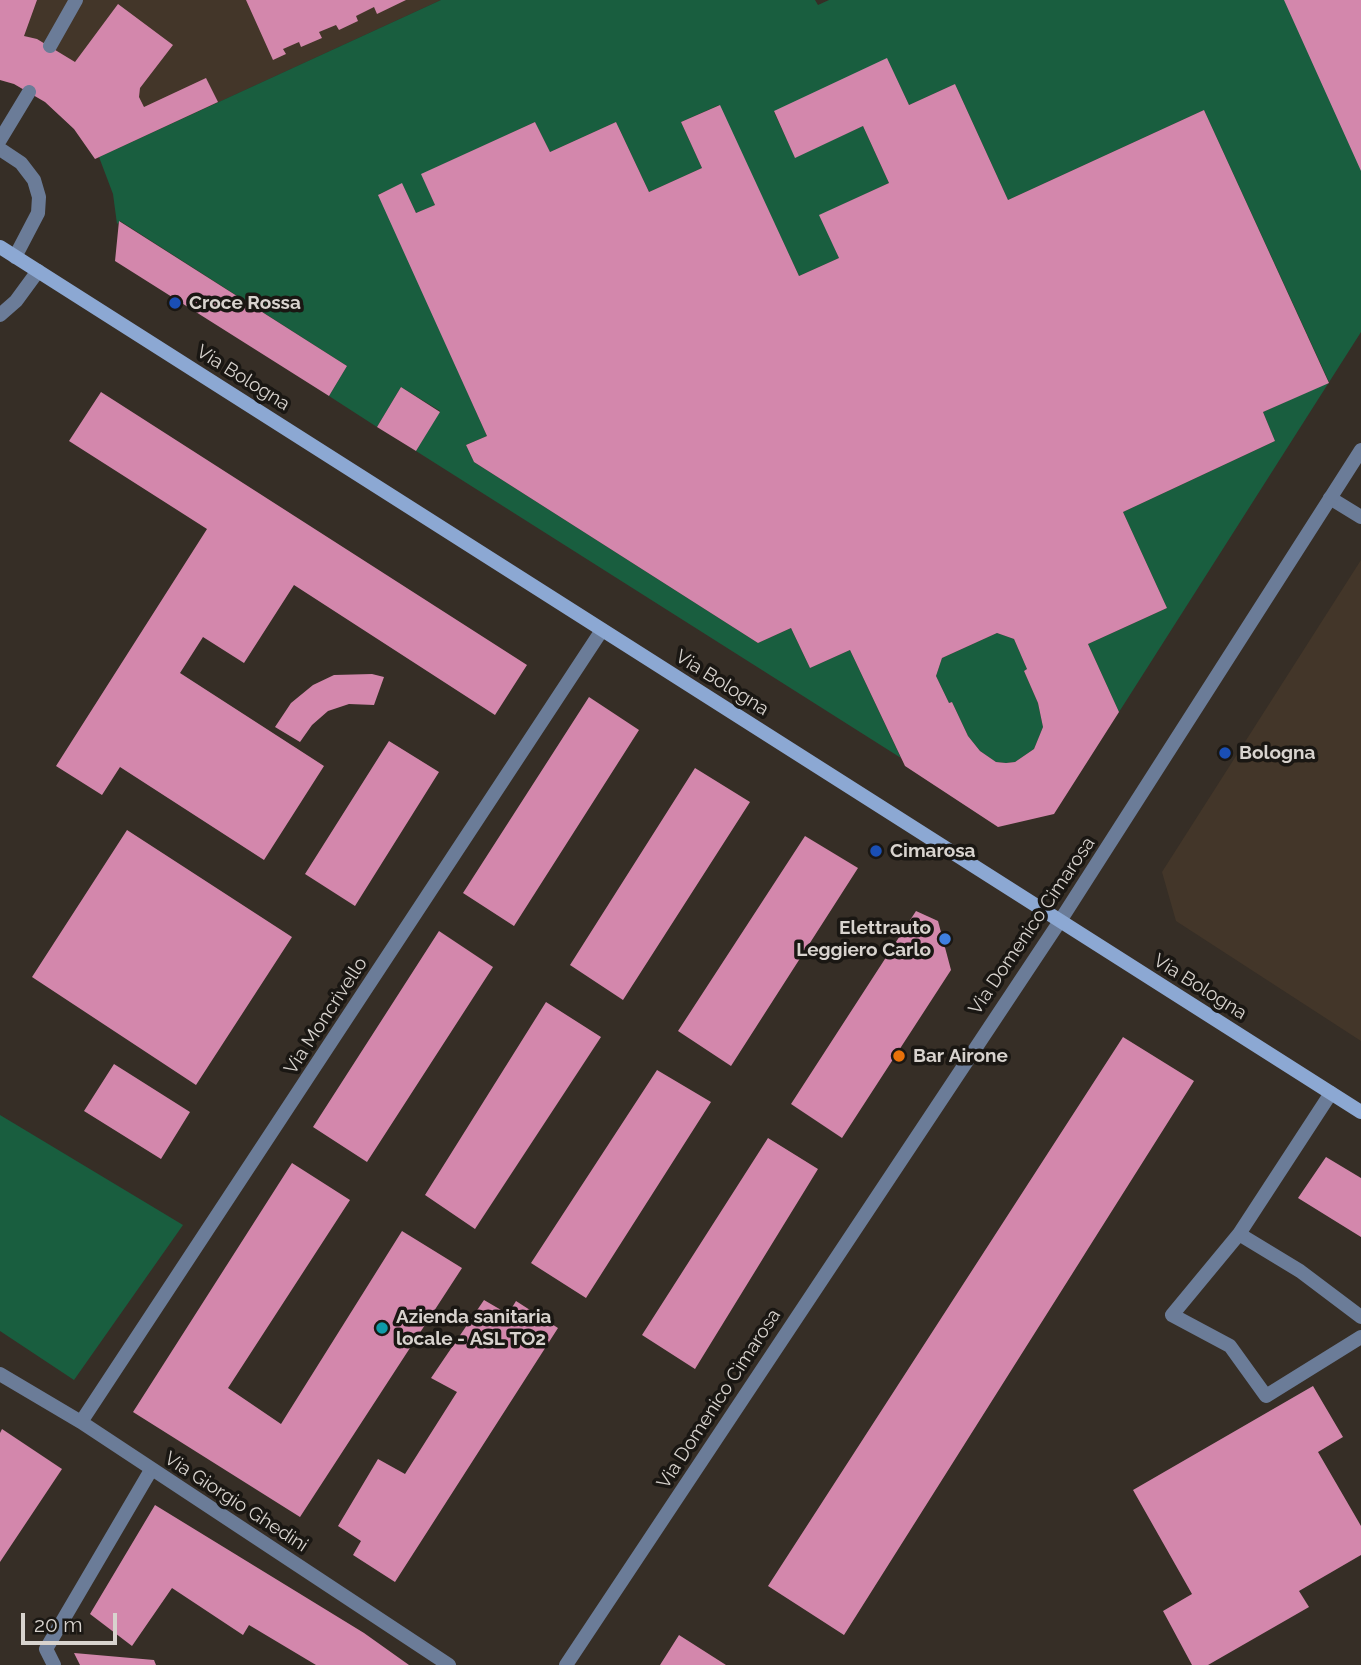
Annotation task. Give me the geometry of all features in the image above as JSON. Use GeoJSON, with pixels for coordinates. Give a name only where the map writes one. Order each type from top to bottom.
{"type":"FeatureCollection","features":[{"type":"Feature","properties":{"kind":"main road","name":"Via Bologna"},"geometry":{"type":"LineString","coordinates":[[0,247],[1361,1112]]}},
{"type":"Feature","properties":{"kind":"street"},"geometry":{"type":"LineString","coordinates":[[50,46],[76,0]]}},
{"type":"Feature","properties":{"kind":"street"},"geometry":{"type":"LineString","coordinates":[[0,140],[29,92]]}},
{"type":"Feature","properties":{"kind":"street"},"geometry":{"type":"LineString","coordinates":[[0,149],[21,163],[34,180],[39,197],[38,213],[15,257]]}},
{"type":"Feature","properties":{"kind":"street"},"geometry":{"type":"LineString","coordinates":[[0,315],[16,301],[38,271]]}},
{"type":"Feature","properties":{"kind":"street","name":"Via Domenico Cimarosa"},"geometry":{"type":"LineString","coordinates":[[566,1665],[1060,920],[1361,450]]}},
{"type":"Feature","properties":{"kind":"street"},"geometry":{"type":"LineString","coordinates":[[1330,498],[1361,517]]}},
{"type":"Feature","properties":{"kind":"street","name":"Via Moncrivello"},"geometry":{"type":"LineString","coordinates":[[81,1422],[602,629]]}},
{"type":"Feature","properties":{"kind":"street"},"geometry":{"type":"LineString","coordinates":[[1331,1093],[1239,1234],[1172,1315],[1230,1346],[1266,1396],[1361,1337]]}},
{"type":"Feature","properties":{"kind":"street"},"geometry":{"type":"LineString","coordinates":[[1239,1234],[1300,1271],[1361,1317]]}},
{"type":"Feature","properties":{"kind":"street","name":"Via Giorgio Ghedini"},"geometry":{"type":"LineString","coordinates":[[0,1374],[81,1422],[449,1665]]}},
{"type":"Feature","properties":{"kind":"street"},"geometry":{"type":"LineString","coordinates":[[54,1665],[46,1649],[151,1470]]}},
{"type":"Feature","properties":{"kind":"shaded area"},"geometry":{"type":"Polygon","coordinates":[[[0,0],[441,0],[95,159],[74,129],[45,101],[14,84],[0,80],[0,0]]]}},
{"type":"Feature","properties":{"kind":"shaded area"},"geometry":{"type":"Polygon","coordinates":[[[1361,560],[1361,1041],[1176,921],[1162,872],[1361,560]]]}},
{"type":"Feature","properties":{"kind":"green space"},"geometry":{"type":"Polygon","coordinates":[[[441,0],[815,0],[818,5],[829,0],[1361,0],[1361,332],[1119,712],[1088,644],[1167,608],[1123,512],[1275,441],[1263,412],[1329,382],[1204,110],[1008,200],[955,84],[909,105],[887,59],[774,112],[795,157],[863,126],[889,183],[820,215],[839,258],[799,276],[719,105],[681,122],[702,168],[649,192],[616,122],[550,152],[535,122],[422,174],[435,205],[416,213],[402,184],[379,194],[487,436],[466,445],[474,462],[758,643],[791,628],[810,668],[850,650],[901,758],[416,451],[440,411],[401,387],[377,427],[329,396],[347,366],[120,221],[117,224],[113,194],[99,157],[441,0]]]}},
{"type":"Feature","properties":{"kind":"green space"},"geometry":{"type":"Polygon","coordinates":[[[997,633],[1014,639],[1027,669],[1024,671],[1038,703],[1043,727],[1034,749],[1015,762],[1006,763],[996,762],[980,751],[968,736],[936,676],[942,658],[997,633]]]}},
{"type":"Feature","properties":{"kind":"green space"},"geometry":{"type":"Polygon","coordinates":[[[0,1115],[183,1225],[74,1380],[0,1331],[0,1115]]]}},
{"type":"Feature","properties":{"kind":"building"},"geometry":{"type":"Polygon","coordinates":[[[0,0],[37,0],[24,36],[37,39],[75,62],[118,4],[173,45],[140,88],[139,97],[144,107],[206,78],[218,102],[95,159],[74,129],[45,102],[14,84],[0,80],[0,0]]]}},
{"type":"Feature","properties":{"kind":"building"},"geometry":{"type":"Polygon","coordinates":[[[246,0],[406,0],[377,14],[374,7],[356,16],[358,21],[339,30],[336,25],[319,32],[322,38],[301,47],[299,42],[283,49],[286,54],[273,60],[246,0]]]}},
{"type":"Feature","properties":{"kind":"building"},"geometry":{"type":"Polygon","coordinates":[[[1284,0],[1361,0],[1361,171],[1284,0]]]}},
{"type":"Feature","properties":{"kind":"building"},"geometry":{"type":"Polygon","coordinates":[[[887,58],[909,105],[955,84],[1008,200],[1204,110],[1329,383],[1263,412],[1275,441],[1123,512],[1167,608],[1088,644],[1119,712],[1054,814],[998,827],[905,766],[850,650],[810,668],[791,628],[758,643],[474,462],[466,445],[487,436],[378,195],[402,183],[416,213],[435,205],[421,174],[535,122],[550,152],[616,122],[649,192],[702,168],[681,122],[720,105],[799,276],[839,258],[819,215],[889,183],[863,126],[795,158],[774,111],[887,58]],[[997,633],[942,658],[936,676],[968,736],[980,751],[996,762],[1015,762],[1034,749],[1043,727],[1038,703],[1024,671],[1027,669],[1014,639],[997,633]]]}},
{"type":"Feature","properties":{"kind":"building"},"geometry":{"type":"Polygon","coordinates":[[[119,221],[347,366],[329,396],[115,261],[119,221]]]}},
{"type":"Feature","properties":{"kind":"building"},"geometry":{"type":"Polygon","coordinates":[[[401,387],[440,412],[416,451],[377,427],[401,387]]]}},
{"type":"Feature","properties":{"kind":"building"},"geometry":{"type":"Polygon","coordinates":[[[101,392],[527,665],[495,715],[294,585],[244,663],[203,637],[180,673],[324,766],[264,860],[120,767],[102,795],[56,766],[207,529],[69,441],[101,392]]]}},
{"type":"Feature","properties":{"kind":"building"},"geometry":{"type":"Polygon","coordinates":[[[372,674],[384,677],[374,705],[349,704],[328,711],[312,725],[300,742],[275,727],[291,703],[313,685],[334,675],[372,674]]]}},
{"type":"Feature","properties":{"kind":"building"},"geometry":{"type":"Polygon","coordinates":[[[589,697],[639,730],[514,926],[463,893],[589,697]]]}},
{"type":"Feature","properties":{"kind":"building"},"geometry":{"type":"Polygon","coordinates":[[[389,741],[439,772],[355,906],[305,874],[389,741]]]}},
{"type":"Feature","properties":{"kind":"building"},"geometry":{"type":"Polygon","coordinates":[[[695,768],[750,802],[623,1000],[570,965],[695,768]]]}},
{"type":"Feature","properties":{"kind":"building"},"geometry":{"type":"Polygon","coordinates":[[[127,830],[292,937],[196,1085],[32,977],[127,830]]]}},
{"type":"Feature","properties":{"kind":"building"},"geometry":{"type":"Polygon","coordinates":[[[805,836],[858,868],[731,1066],[678,1031],[805,836]]]}},
{"type":"Feature","properties":{"kind":"building"},"geometry":{"type":"Polygon","coordinates":[[[916,911],[938,921],[951,970],[842,1138],[791,1104],[916,911]]]}},
{"type":"Feature","properties":{"kind":"building"},"geometry":{"type":"Polygon","coordinates":[[[439,931],[493,967],[367,1162],[313,1127],[439,931]]]}},
{"type":"Feature","properties":{"kind":"building"},"geometry":{"type":"Polygon","coordinates":[[[546,1002],[601,1037],[475,1229],[425,1195],[546,1002]]]}},
{"type":"Feature","properties":{"kind":"building"},"geometry":{"type":"Polygon","coordinates":[[[1123,1037],[1194,1081],[844,1635],[768,1586],[1123,1037]]]}},
{"type":"Feature","properties":{"kind":"building"},"geometry":{"type":"Polygon","coordinates":[[[114,1064],[190,1112],[161,1159],[84,1111],[114,1064]]]}},
{"type":"Feature","properties":{"kind":"building"},"geometry":{"type":"Polygon","coordinates":[[[657,1070],[711,1102],[586,1298],[531,1263],[657,1070]]]}},
{"type":"Feature","properties":{"kind":"building"},"geometry":{"type":"Polygon","coordinates":[[[768,1138],[818,1169],[695,1369],[642,1335],[768,1138]]]}},
{"type":"Feature","properties":{"kind":"building"},"geometry":{"type":"Polygon","coordinates":[[[1326,1157],[1361,1178],[1361,1237],[1298,1198],[1326,1157]]]}},
{"type":"Feature","properties":{"kind":"building","name":"Azienda sanitaria locale - ASL TO2"},"geometry":{"type":"Polygon","coordinates":[[[292,1163],[350,1200],[228,1388],[281,1424],[402,1231],[462,1268],[300,1517],[133,1412],[292,1163]]]}},
{"type":"Feature","properties":{"kind":"building"},"geometry":{"type":"Polygon","coordinates":[[[484,1300],[508,1314],[516,1301],[558,1328],[395,1582],[353,1555],[361,1541],[338,1526],[378,1459],[405,1474],[457,1392],[431,1378],[484,1300]]]}},
{"type":"Feature","properties":{"kind":"building"},"geometry":{"type":"Polygon","coordinates":[[[1313,1386],[1343,1437],[1318,1452],[1361,1526],[1361,1555],[1299,1591],[1309,1607],[1208,1665],[1192,1665],[1163,1611],[1192,1594],[1133,1490],[1313,1386]]]}},
{"type":"Feature","properties":{"kind":"building"},"geometry":{"type":"Polygon","coordinates":[[[2,1429],[62,1469],[0,1562],[0,1433],[2,1429]]]}},
{"type":"Feature","properties":{"kind":"building"},"geometry":{"type":"Polygon","coordinates":[[[155,1505],[364,1633],[409,1665],[316,1665],[249,1625],[243,1635],[172,1588],[132,1646],[90,1614],[155,1505]]]}},
{"type":"Feature","properties":{"kind":"building"},"geometry":{"type":"Polygon","coordinates":[[[679,1635],[726,1665],[660,1665],[679,1635]]]}},
{"type":"Feature","properties":{"kind":"building"},"geometry":{"type":"Polygon","coordinates":[[[74,1653],[154,1660],[156,1665],[80,1665],[74,1653]]]}},
{"type":"Feature","properties":{"kind":"place","name":"Croce Rossa"},"geometry":{"type":"Point","coordinates":[175,303]}},
{"type":"Feature","properties":{"kind":"place","name":"Bologna"},"geometry":{"type":"Point","coordinates":[1225,753]}},
{"type":"Feature","properties":{"kind":"place","name":"Cimarosa"},"geometry":{"type":"Point","coordinates":[876,851]}},
{"type":"Feature","properties":{"kind":"place","name":"Elettrauto Leggiero Carlo"},"geometry":{"type":"Point","coordinates":[945,939]}},
{"type":"Feature","properties":{"kind":"place","name":"Bar Airone"},"geometry":{"type":"Point","coordinates":[899,1056]}},
{"type":"Feature","properties":{"kind":"place","name":"Azienda sanitaria locale - ASL TO2"},"geometry":{"type":"Point","coordinates":[382,1328]}}]}
